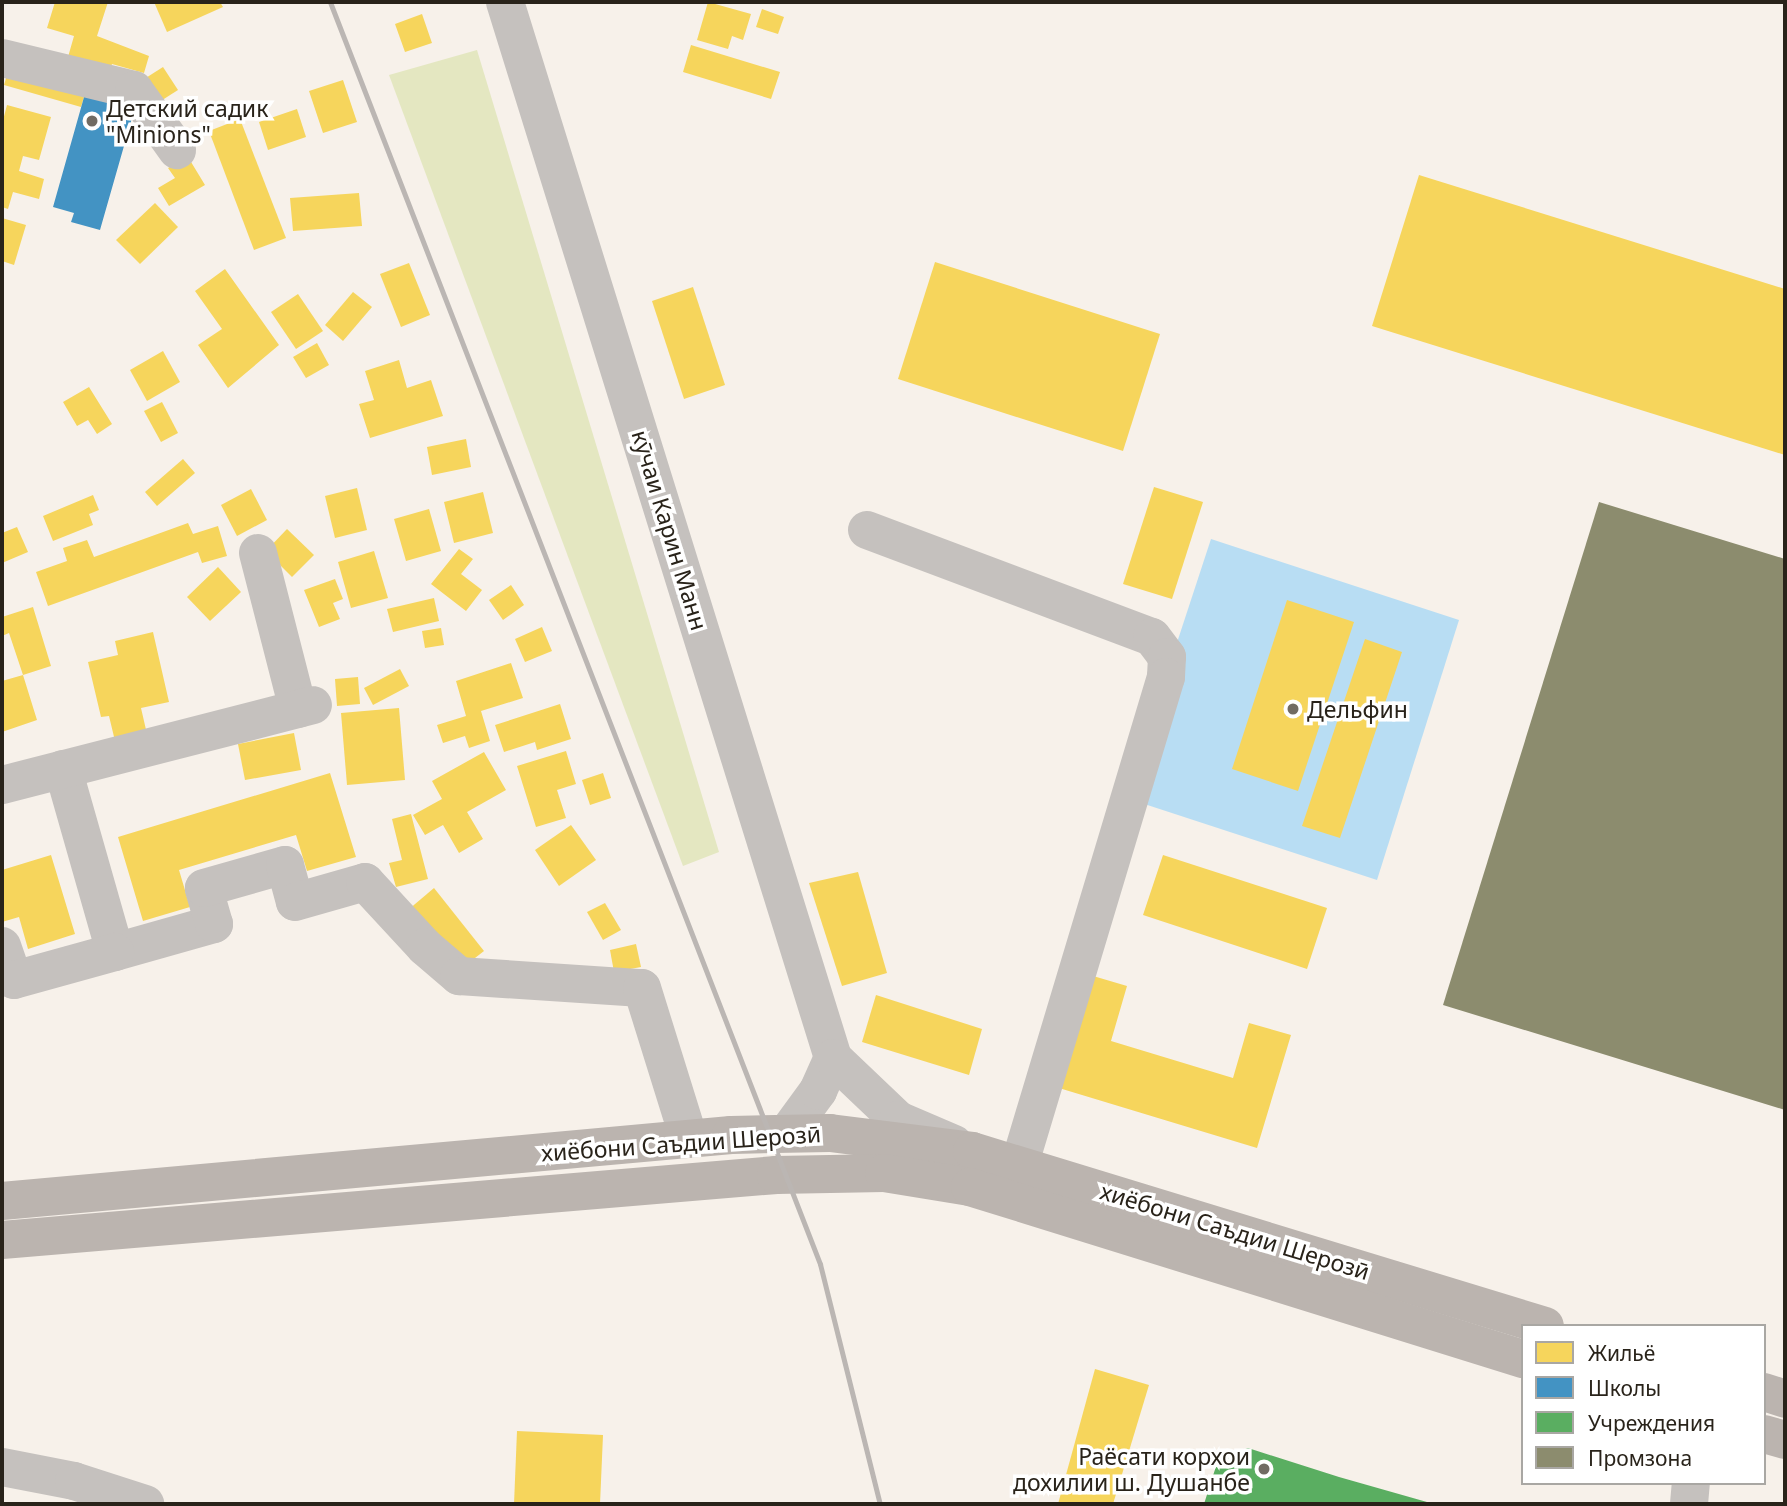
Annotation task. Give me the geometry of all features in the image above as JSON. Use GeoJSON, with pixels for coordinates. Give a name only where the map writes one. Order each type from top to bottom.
{"type":"FeatureCollection","features":[{"type":"Feature","properties":{"kind":"highway","name":"хиёбони Саъдии Шерозӣ"},"geometry":{"type":"LineString","coordinates":[[2,1200],[689,1139],[788,1132],[830,1133],[972,1151],[1538,1324]]}},
{"type":"Feature","properties":{"kind":"highway","name":"хиёбони Саъдии Шерозӣ"},"geometry":{"type":"LineString","coordinates":[[2,1240],[776,1175],[884,1173],[970,1187],[1521,1358]]}},
{"type":"Feature","properties":{"kind":"highway"},"geometry":{"type":"LineString","coordinates":[[1766,1393],[1785,1399]]}},
{"type":"Feature","properties":{"kind":"highway"},"geometry":{"type":"LineString","coordinates":[[1766,1435],[1785,1440]]}},
{"type":"Feature","properties":{"kind":"street","name":"кӯчаи Карин Манн"},"geometry":{"type":"LineString","coordinates":[[505,2],[832,1058],[898,1120],[972,1151]]}},
{"type":"Feature","properties":{"kind":"street"},"geometry":{"type":"LineString","coordinates":[[2,58],[134,90],[177,150]]}},
{"type":"Feature","properties":{"kind":"street"},"geometry":{"type":"LineString","coordinates":[[867,530],[1152,637],[1167,656],[1166,677],[1019,1166]]}},
{"type":"Feature","properties":{"kind":"street"},"geometry":{"type":"LineString","coordinates":[[2,785],[305,707],[258,553]]}},
{"type":"Feature","properties":{"kind":"street"},"geometry":{"type":"LineString","coordinates":[[63,769],[116,952]]}},
{"type":"Feature","properties":{"kind":"street"},"geometry":{"type":"LineString","coordinates":[[2,946],[14,980],[214,924],[204,888],[285,865],[295,902],[365,882],[425,947],[459,976],[642,988],[689,1139]]}},
{"type":"Feature","properties":{"kind":"street"},"geometry":{"type":"LineString","coordinates":[[788,1132],[818,1091],[832,1058]]}},
{"type":"Feature","properties":{"kind":"street"},"geometry":{"type":"LineString","coordinates":[[2,1467],[74,1481],[145,1504]]}},
{"type":"Feature","properties":{"kind":"street"},"geometry":{"type":"LineString","coordinates":[[1689,1504],[1691,1485]]}},
{"type":"Feature","properties":{"kind":"green space"},"geometry":{"type":"Polygon","coordinates":[[[477,50],[719,852],[683,866],[389,75],[477,50]]]}},
{"type":"Feature","properties":{"kind":"water","name":"Дельфин"},"geometry":{"type":"Polygon","coordinates":[[[1211,539],[1459,620],[1377,880],[1126,798],[1211,539]]]}},
{"type":"Feature","properties":{"kind":"building: Жильё"},"geometry":{"type":"Polygon","coordinates":[[[55,2],[108,2],[97,36],[149,56],[144,73],[112,64],[110,69],[68,57],[74,36],[47,28],[55,2]]]}},
{"type":"Feature","properties":{"kind":"building: Жильё"},"geometry":{"type":"Polygon","coordinates":[[[154,2],[220,2],[223,7],[167,32],[154,2]]]}},
{"type":"Feature","properties":{"kind":"building: Жильё"},"geometry":{"type":"Polygon","coordinates":[[[708,2],[751,14],[743,40],[732,36],[728,49],[697,40],[708,2]]]}},
{"type":"Feature","properties":{"kind":"building: Жильё"},"geometry":{"type":"Polygon","coordinates":[[[762,9],[784,17],[778,34],[756,27],[762,9]]]}},
{"type":"Feature","properties":{"kind":"building: Жильё"},"geometry":{"type":"Polygon","coordinates":[[[422,14],[432,43],[405,52],[395,24],[422,14]]]}},
{"type":"Feature","properties":{"kind":"building: Жильё"},"geometry":{"type":"Polygon","coordinates":[[[691,45],[780,72],[771,99],[683,72],[691,45]]]}},
{"type":"Feature","properties":{"kind":"building: Жильё"},"geometry":{"type":"Polygon","coordinates":[[[163,67],[178,90],[156,104],[141,81],[163,67]]]}},
{"type":"Feature","properties":{"kind":"building: Жильё"},"geometry":{"type":"Polygon","coordinates":[[[9,68],[86,90],[81,107],[4,85],[9,68]]]}},
{"type":"Feature","properties":{"kind":"building: Жильё"},"geometry":{"type":"Polygon","coordinates":[[[343,80],[357,122],[323,133],[309,91],[343,80]]]}},
{"type":"Feature","properties":{"kind":"building: Жильё"},"geometry":{"type":"Polygon","coordinates":[[[7,105],[51,117],[39,160],[23,156],[19,171],[44,179],[39,199],[13,192],[8,209],[2,207],[2,124],[7,105]]]}},
{"type":"Feature","properties":{"kind":"building: Жильё"},"geometry":{"type":"Polygon","coordinates":[[[297,109],[306,137],[268,150],[259,122],[297,109]]]}},
{"type":"Feature","properties":{"kind":"building: Жильё"},"geometry":{"type":"Polygon","coordinates":[[[240,119],[286,238],[254,250],[209,131],[240,119]]]}},
{"type":"Feature","properties":{"kind":"building: Жильё"},"geometry":{"type":"Polygon","coordinates":[[[188,157],[205,185],[169,206],[158,188],[175,178],[168,168],[188,157]]]}},
{"type":"Feature","properties":{"kind":"building: Жильё"},"geometry":{"type":"Polygon","coordinates":[[[1419,175],[1785,289],[1785,455],[1372,326],[1419,175]]]}},
{"type":"Feature","properties":{"kind":"building: Жильё"},"geometry":{"type":"Polygon","coordinates":[[[359,193],[362,226],[293,231],[290,198],[359,193]]]}},
{"type":"Feature","properties":{"kind":"building: Жильё"},"geometry":{"type":"Polygon","coordinates":[[[155,203],[178,227],[140,264],[116,240],[155,203]]]}},
{"type":"Feature","properties":{"kind":"building: Жильё"},"geometry":{"type":"Polygon","coordinates":[[[2,218],[26,225],[14,265],[2,261],[2,218]]]}},
{"type":"Feature","properties":{"kind":"building: Жильё"},"geometry":{"type":"Polygon","coordinates":[[[935,262],[1160,334],[1123,451],[898,379],[935,262]]]}},
{"type":"Feature","properties":{"kind":"building: Жильё"},"geometry":{"type":"Polygon","coordinates":[[[409,263],[430,315],[401,327],[380,274],[409,263]]]}},
{"type":"Feature","properties":{"kind":"building: Жильё"},"geometry":{"type":"Polygon","coordinates":[[[225,269],[279,345],[228,388],[198,345],[222,329],[195,291],[225,269]]]}},
{"type":"Feature","properties":{"kind":"building: Жильё"},"geometry":{"type":"Polygon","coordinates":[[[693,287],[725,385],[684,399],[652,301],[693,287]]]}},
{"type":"Feature","properties":{"kind":"building: Жильё"},"geometry":{"type":"Polygon","coordinates":[[[353,292],[372,307],[343,341],[325,325],[353,292]]]}},
{"type":"Feature","properties":{"kind":"building: Жильё"},"geometry":{"type":"Polygon","coordinates":[[[298,294],[323,331],[296,349],[271,312],[298,294]]]}},
{"type":"Feature","properties":{"kind":"building: Жильё"},"geometry":{"type":"Polygon","coordinates":[[[317,343],[329,365],[306,378],[293,357],[317,343]]]}},
{"type":"Feature","properties":{"kind":"building: Жильё"},"geometry":{"type":"Polygon","coordinates":[[[163,351],[180,382],[147,401],[130,370],[163,351]]]}},
{"type":"Feature","properties":{"kind":"building: Жильё"},"geometry":{"type":"Polygon","coordinates":[[[399,360],[407,388],[431,380],[443,416],[370,438],[359,404],[374,400],[365,371],[399,360]]]}},
{"type":"Feature","properties":{"kind":"building: Жильё"},"geometry":{"type":"Polygon","coordinates":[[[89,387],[112,424],[97,434],[88,420],[77,426],[63,402],[89,387]]]}},
{"type":"Feature","properties":{"kind":"building: Жильё"},"geometry":{"type":"Polygon","coordinates":[[[162,402],[178,433],[161,442],[144,411],[162,402]]]}},
{"type":"Feature","properties":{"kind":"building: Жильё"},"geometry":{"type":"Polygon","coordinates":[[[466,439],[471,467],[432,475],[427,447],[466,439]]]}},
{"type":"Feature","properties":{"kind":"building: Жильё"},"geometry":{"type":"Polygon","coordinates":[[[183,459],[195,473],[157,506],[145,492],[183,459]]]}},
{"type":"Feature","properties":{"kind":"building: Жильё"},"geometry":{"type":"Polygon","coordinates":[[[1154,487],[1203,502],[1172,599],[1123,584],[1154,487]]]}},
{"type":"Feature","properties":{"kind":"building: Жильё"},"geometry":{"type":"Polygon","coordinates":[[[357,488],[367,530],[335,538],[325,496],[357,488]]]}},
{"type":"Feature","properties":{"kind":"building: Жильё"},"geometry":{"type":"Polygon","coordinates":[[[251,489],[267,520],[237,536],[221,505],[251,489]]]}},
{"type":"Feature","properties":{"kind":"building: Жильё"},"geometry":{"type":"Polygon","coordinates":[[[483,492],[493,533],[454,543],[444,502],[483,492]]]}},
{"type":"Feature","properties":{"kind":"building: Жильё"},"geometry":{"type":"Polygon","coordinates":[[[93,495],[99,510],[89,514],[93,525],[53,541],[43,516],[93,495]]]}},
{"type":"Feature","properties":{"kind":"building: Жильё"},"geometry":{"type":"Polygon","coordinates":[[[429,509],[441,551],[406,561],[394,519],[429,509]]]}},
{"type":"Feature","properties":{"kind":"building: Жильё"},"geometry":{"type":"Polygon","coordinates":[[[188,523],[193,534],[218,526],[227,556],[202,563],[198,552],[48,606],[36,572],[67,561],[63,548],[87,540],[94,557],[188,523]]]}},
{"type":"Feature","properties":{"kind":"building: Жильё"},"geometry":{"type":"Polygon","coordinates":[[[17,527],[28,552],[2,563],[2,533],[17,527]]]}},
{"type":"Feature","properties":{"kind":"building: Жильё"},"geometry":{"type":"Polygon","coordinates":[[[287,529],[314,555],[292,577],[266,551],[287,529]]]}},
{"type":"Feature","properties":{"kind":"building: Жильё"},"geometry":{"type":"Polygon","coordinates":[[[459,549],[473,559],[461,574],[482,590],[466,611],[431,584],[459,549]]]}},
{"type":"Feature","properties":{"kind":"building: Жильё"},"geometry":{"type":"Polygon","coordinates":[[[374,551],[388,598],[351,608],[338,562],[374,551]]]}},
{"type":"Feature","properties":{"kind":"building: Жильё"},"geometry":{"type":"Polygon","coordinates":[[[218,567],[241,592],[210,621],[187,597],[218,567]]]}},
{"type":"Feature","properties":{"kind":"building: Жильё"},"geometry":{"type":"Polygon","coordinates":[[[335,579],[343,599],[333,603],[340,619],[319,627],[304,590],[335,579]]]}},
{"type":"Feature","properties":{"kind":"building: Жильё"},"geometry":{"type":"Polygon","coordinates":[[[511,585],[524,605],[503,620],[489,600],[511,585]]]}},
{"type":"Feature","properties":{"kind":"building: Жильё"},"geometry":{"type":"Polygon","coordinates":[[[434,598],[439,621],[393,632],[387,609],[434,598]]]}},
{"type":"Feature","properties":{"kind":"building: Жильё"},"geometry":{"type":"Polygon","coordinates":[[[1287,600],[1354,622],[1298,791],[1232,769],[1287,600]]]}},
{"type":"Feature","properties":{"kind":"building: Жильё"},"geometry":{"type":"Polygon","coordinates":[[[33,607],[51,666],[23,675],[9,633],[2,636],[2,617],[33,607]]]}},
{"type":"Feature","properties":{"kind":"building: Жильё"},"geometry":{"type":"Polygon","coordinates":[[[542,627],[552,651],[525,662],[515,639],[542,627]]]}},
{"type":"Feature","properties":{"kind":"building: Жильё"},"geometry":{"type":"Polygon","coordinates":[[[441,628],[444,645],[425,648],[422,631],[441,628]]]}},
{"type":"Feature","properties":{"kind":"building: Жильё"},"geometry":{"type":"Polygon","coordinates":[[[153,632],[169,702],[141,708],[147,734],[115,741],[109,716],[101,717],[88,662],[118,655],[115,641],[153,632]]]}},
{"type":"Feature","properties":{"kind":"building: Жильё"},"geometry":{"type":"Polygon","coordinates":[[[1365,639],[1402,652],[1340,838],[1302,826],[1365,639]]]}},
{"type":"Feature","properties":{"kind":"building: Жильё"},"geometry":{"type":"Polygon","coordinates":[[[511,663],[523,698],[481,711],[490,741],[469,748],[465,736],[443,743],[437,725],[466,716],[456,681],[511,663]]]}},
{"type":"Feature","properties":{"kind":"building: Жильё"},"geometry":{"type":"Polygon","coordinates":[[[400,669],[409,686],[373,705],[364,688],[400,669]]]}},
{"type":"Feature","properties":{"kind":"building: Жильё"},"geometry":{"type":"Polygon","coordinates":[[[23,675],[37,720],[2,732],[2,681],[23,675]]]}},
{"type":"Feature","properties":{"kind":"building: Жильё"},"geometry":{"type":"Polygon","coordinates":[[[358,677],[360,704],[337,706],[335,679],[358,677]]]}},
{"type":"Feature","properties":{"kind":"building: Жильё"},"geometry":{"type":"Polygon","coordinates":[[[560,704],[571,739],[537,750],[535,742],[504,752],[495,725],[560,704]]]}},
{"type":"Feature","properties":{"kind":"building: Жильё"},"geometry":{"type":"Polygon","coordinates":[[[399,708],[405,780],[347,785],[341,713],[399,708]]]}},
{"type":"Feature","properties":{"kind":"building: Жильё"},"geometry":{"type":"Polygon","coordinates":[[[294,733],[301,770],[245,780],[238,744],[294,733]]]}},
{"type":"Feature","properties":{"kind":"building: Жильё"},"geometry":{"type":"Polygon","coordinates":[[[566,751],[576,784],[557,790],[566,818],[536,827],[517,766],[566,751]]]}},
{"type":"Feature","properties":{"kind":"building: Жильё"},"geometry":{"type":"Polygon","coordinates":[[[484,752],[506,790],[467,812],[483,839],[459,853],[443,825],[425,835],[413,815],[442,799],[432,781],[484,752]]]}},
{"type":"Feature","properties":{"kind":"building: Жильё"},"geometry":{"type":"Polygon","coordinates":[[[330,773],[356,857],[307,871],[296,835],[179,870],[190,907],[143,921],[118,837],[330,773]]]}},
{"type":"Feature","properties":{"kind":"building: Жильё"},"geometry":{"type":"Polygon","coordinates":[[[603,773],[611,798],[590,805],[582,780],[603,773]]]}},
{"type":"Feature","properties":{"kind":"building: Жильё"},"geometry":{"type":"Polygon","coordinates":[[[411,814],[428,879],[396,887],[389,863],[402,860],[392,819],[411,814]]]}},
{"type":"Feature","properties":{"kind":"building: Жильё"},"geometry":{"type":"Polygon","coordinates":[[[571,825],[596,860],[559,886],[535,850],[571,825]]]}},
{"type":"Feature","properties":{"kind":"building: Жильё"},"geometry":{"type":"Polygon","coordinates":[[[51,855],[75,934],[28,949],[19,917],[2,922],[2,870],[51,855]]]}},
{"type":"Feature","properties":{"kind":"building: Жильё"},"geometry":{"type":"Polygon","coordinates":[[[1163,855],[1327,908],[1307,969],[1143,915],[1163,855]]]}},
{"type":"Feature","properties":{"kind":"building: Жильё"},"geometry":{"type":"Polygon","coordinates":[[[858,872],[887,973],[842,986],[809,883],[858,872]]]}},
{"type":"Feature","properties":{"kind":"building: Жильё"},"geometry":{"type":"Polygon","coordinates":[[[434,888],[484,951],[457,972],[408,910],[434,888]]]}},
{"type":"Feature","properties":{"kind":"building: Жильё"},"geometry":{"type":"Polygon","coordinates":[[[605,903],[621,930],[603,940],[587,912],[605,903]]]}},
{"type":"Feature","properties":{"kind":"building: Жильё"},"geometry":{"type":"Polygon","coordinates":[[[636,944],[641,967],[614,972],[610,950],[636,944]]]}},
{"type":"Feature","properties":{"kind":"building: Жильё"},"geometry":{"type":"Polygon","coordinates":[[[1083,973],[1127,986],[1111,1041],[1233,1078],[1249,1023],[1291,1035],[1257,1148],[1049,1085],[1083,973]]]}},
{"type":"Feature","properties":{"kind":"building: Жильё"},"geometry":{"type":"Polygon","coordinates":[[[876,995],[982,1029],[969,1075],[862,1042],[876,995]]]}},
{"type":"Feature","properties":{"kind":"building: Жильё"},"geometry":{"type":"Polygon","coordinates":[[[1095,1369],[1149,1385],[1113,1504],[1058,1504],[1095,1369]]]}},
{"type":"Feature","properties":{"kind":"building: Жильё"},"geometry":{"type":"Polygon","coordinates":[[[517,1431],[603,1435],[600,1504],[514,1504],[517,1431]]]}},
{"type":"Feature","properties":{"kind":"building: Школы"},"geometry":{"type":"Polygon","coordinates":[[[86,90],[136,104],[100,230],[71,222],[74,213],[53,207],[86,90]]]}},
{"type":"Feature","properties":{"kind":"building: Учреждения","name":"Раёсати корхои дохилии ш. Душанбе"},"geometry":{"type":"Polygon","coordinates":[[[1248,1448],[1434,1504],[1204,1504],[1218,1460],[1248,1448]]]}},
{"type":"Feature","properties":{"kind":"building: Промзона"},"geometry":{"type":"Polygon","coordinates":[[[1599,502],[1785,559],[1785,1110],[1443,1005],[1599,502]]]}},
{"type":"Feature","properties":{"kind":"railway"},"geometry":{"type":"LineString","coordinates":[[330,2],[820,1264],[880,1504]]}},
{"type":"Feature","properties":{"kind":"place","name":"Детский садик \"Minions\""},"geometry":{"type":"Point","coordinates":[92,121]}},
{"type":"Feature","properties":{"kind":"place","name":"Дельфин"},"geometry":{"type":"Point","coordinates":[1293,709]}},
{"type":"Feature","properties":{"kind":"place","name":"Раёсати корхои дохилии ш. Душанбе"},"geometry":{"type":"Point","coordinates":[1264,1469]}}]}
